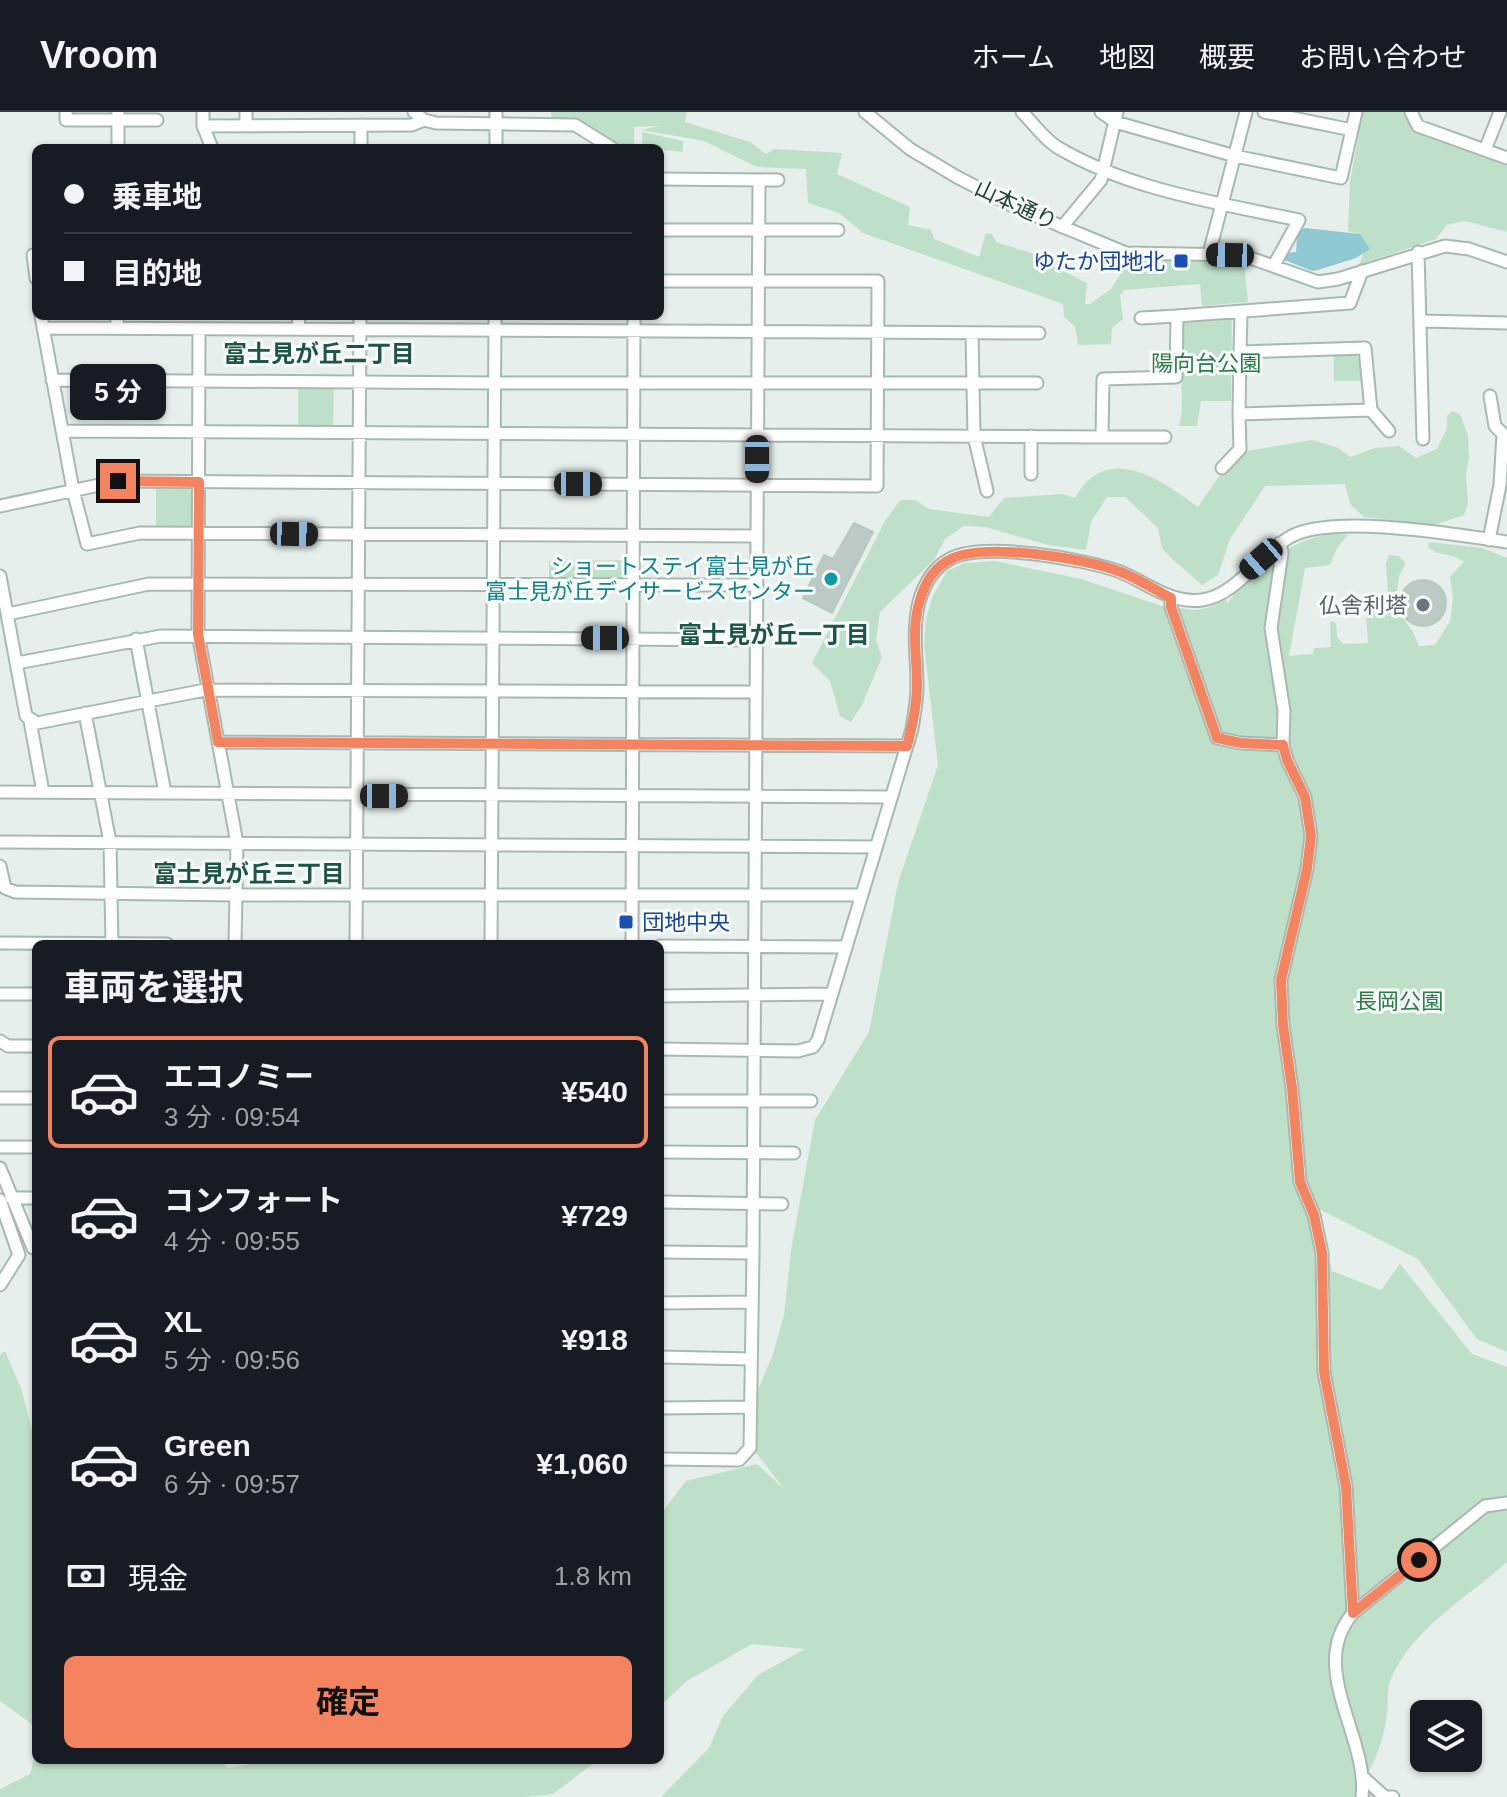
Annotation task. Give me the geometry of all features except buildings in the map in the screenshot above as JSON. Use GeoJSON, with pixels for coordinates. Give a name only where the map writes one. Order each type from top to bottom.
{"type":"FeatureCollection","features":[{"type":"Feature","properties":{"kind":"street"},"geometry":{"type":"LineString","coordinates":[[66,112],[66,120],[118,116],[157,120]]}},
{"type":"Feature","properties":{"kind":"street"},"geometry":{"type":"LineString","coordinates":[[203,112],[203,126],[210,144]]}},
{"type":"Feature","properties":{"kind":"street"},"geometry":{"type":"LineString","coordinates":[[246,112],[246,126]]}},
{"type":"Feature","properties":{"kind":"street"},"geometry":{"type":"LineString","coordinates":[[414,112],[424,120]]}},
{"type":"Feature","properties":{"kind":"street"},"geometry":{"type":"LineString","coordinates":[[1022,112],[1055,145],[1104,169],[1224,204],[1299,220],[1274,265]]}},
{"type":"Feature","properties":{"kind":"street"},"geometry":{"type":"LineString","coordinates":[[1101,112],[1235,156],[1341,178],[1356,112]]}},
{"type":"Feature","properties":{"kind":"street"},"geometry":{"type":"LineString","coordinates":[[1209,254],[1246,112]]}},
{"type":"Feature","properties":{"kind":"street"},"geometry":{"type":"LineString","coordinates":[[1264,112],[1352,130]]}},
{"type":"Feature","properties":{"kind":"street"},"geometry":{"type":"LineString","coordinates":[[1411,112],[1418,126],[1507,158]]}},
{"type":"Feature","properties":{"kind":"street"},"geometry":{"type":"LineString","coordinates":[[1485,150],[1500,112]]}},
{"type":"Feature","properties":{"kind":"street","name":"山本通り"},"geometry":{"type":"LineString","coordinates":[[868,113],[910,149],[957,177],[1062,227],[1126,253],[1242,255],[1318,282],[1418,252],[1457,246],[1507,262]]}},
{"type":"Feature","properties":{"kind":"street"},"geometry":{"type":"LineString","coordinates":[[118,116],[118,144]]}},
{"type":"Feature","properties":{"kind":"street"},"geometry":{"type":"LineString","coordinates":[[1062,227],[1101,180],[1116,117]]}},
{"type":"Feature","properties":{"kind":"street"},"geometry":{"type":"LineString","coordinates":[[203,126],[412,125],[424,120],[496,118],[575,125],[606,144]]}},
{"type":"Feature","properties":{"kind":"street"},"geometry":{"type":"LineString","coordinates":[[496,118],[496,144]]}},
{"type":"Feature","properties":{"kind":"street"},"geometry":{"type":"LineString","coordinates":[[361,125],[361,144]]}},
{"type":"Feature","properties":{"kind":"street"},"geometry":{"type":"LineString","coordinates":[[664,179],[778,180]]}},
{"type":"Feature","properties":{"kind":"street"},"geometry":{"type":"LineString","coordinates":[[664,1459],[739,1460],[750,1448],[759,180]]}},
{"type":"Feature","properties":{"kind":"street"},"geometry":{"type":"LineString","coordinates":[[664,230],[838,230]]}},
{"type":"Feature","properties":{"kind":"street"},"geometry":{"type":"LineString","coordinates":[[1418,252],[1423,439]]}},
{"type":"Feature","properties":{"kind":"street"},"geometry":{"type":"LineString","coordinates":[[1141,318],[1350,303],[1362,271]]}},
{"type":"Feature","properties":{"kind":"street"},"geometry":{"type":"LineString","coordinates":[[0,506],[118,481],[877,486],[878,281],[664,281]]}},
{"type":"Feature","properties":{"kind":"street"},"geometry":{"type":"LineString","coordinates":[[1222,468],[1240,449],[1241,313]]}},
{"type":"Feature","properties":{"kind":"street"},"geometry":{"type":"LineString","coordinates":[[1102,437],[1103,379],[1176,377],[1177,316]]}},
{"type":"Feature","properties":{"kind":"street"},"geometry":{"type":"LineString","coordinates":[[298,329],[299,320]]}},
{"type":"Feature","properties":{"kind":"street"},"geometry":{"type":"LineString","coordinates":[[356,940],[360,320]]}},
{"type":"Feature","properties":{"kind":"street"},"geometry":{"type":"LineString","coordinates":[[491,940],[495,320]]}},
{"type":"Feature","properties":{"kind":"street"},"geometry":{"type":"LineString","coordinates":[[632,940],[634,320]]}},
{"type":"Feature","properties":{"kind":"street"},"geometry":{"type":"LineString","coordinates":[[1421,321],[1507,323]]}},
{"type":"Feature","properties":{"kind":"street"},"geometry":{"type":"LineString","coordinates":[[757,536],[358,536],[199,532],[140,533],[87,544],[73,490],[42,322],[117,322],[199,329],[1039,333]]}},
{"type":"Feature","properties":{"kind":"street"},"geometry":{"type":"LineString","coordinates":[[199,329],[198,634],[237,843],[235,940]]}},
{"type":"Feature","properties":{"kind":"street"},"geometry":{"type":"LineString","coordinates":[[972,333],[974,436],[987,491]]}},
{"type":"Feature","properties":{"kind":"street"},"geometry":{"type":"LineString","coordinates":[[1240,352],[1365,348],[1371,410],[1389,431]]}},
{"type":"Feature","properties":{"kind":"street"},"geometry":{"type":"LineString","coordinates":[[52,380],[1037,383]]}},
{"type":"Feature","properties":{"kind":"street"},"geometry":{"type":"LineString","coordinates":[[1489,540],[1500,485],[1503,434],[1495,426],[1490,396]]}},
{"type":"Feature","properties":{"kind":"street"},"geometry":{"type":"LineString","coordinates":[[1239,414],[1371,410]]}},
{"type":"Feature","properties":{"kind":"street"},"geometry":{"type":"LineString","coordinates":[[62,431],[359,430],[1165,437]]}},
{"type":"Feature","properties":{"kind":"street"},"geometry":{"type":"LineString","coordinates":[[1031,436],[1031,474]]}},
{"type":"Feature","properties":{"kind":"street"},"geometry":{"type":"LineString","coordinates":[[664,1049],[798,1051],[813,1047],[818,1040],[907,746],[917,689],[915,625],[920,600],[930,575],[950,559],[972,552],[1056,557],[1091,563],[1122,573],[1171,598],[1188,601],[1207,599],[1225,591],[1280,543],[1293,535],[1324,526],[1507,542]]}},
{"type":"Feature","properties":{"kind":"street"},"geometry":{"type":"LineString","coordinates":[[1280,543],[1282,553],[1271,628],[1284,711],[1283,745],[1305,797],[1311,836],[1307,869],[1281,980],[1283,1025],[1300,1182],[1314,1215],[1322,1253],[1324,1372],[1346,1486],[1353,1613]]}},
{"type":"Feature","properties":{"kind":"street"},"geometry":{"type":"LineString","coordinates":[[0,577],[43,792]]}},
{"type":"Feature","properties":{"kind":"street"},"geometry":{"type":"LineString","coordinates":[[8,614],[149,584],[199,582],[494,586],[756,585]]}},
{"type":"Feature","properties":{"kind":"street"},"geometry":{"type":"LineString","coordinates":[[1171,598],[1171,607],[1217,738],[1241,743],[1283,745]]}},
{"type":"Feature","properties":{"kind":"street"},"geometry":{"type":"LineString","coordinates":[[17,663],[136,639],[198,634],[756,640]]}},
{"type":"Feature","properties":{"kind":"street"},"geometry":{"type":"LineString","coordinates":[[136,639],[165,793]]}},
{"type":"Feature","properties":{"kind":"street"},"geometry":{"type":"LineString","coordinates":[[30,721],[37,723],[208,690],[756,692]]}},
{"type":"Feature","properties":{"kind":"street"},"geometry":{"type":"LineString","coordinates":[[85,713],[110,842],[112,940]]}},
{"type":"Feature","properties":{"kind":"street"},"geometry":{"type":"LineString","coordinates":[[218,742],[907,746]]}},
{"type":"Feature","properties":{"kind":"street"},"geometry":{"type":"LineString","coordinates":[[0,792],[891,797]]}},
{"type":"Feature","properties":{"kind":"street"},"geometry":{"type":"LineString","coordinates":[[0,842],[876,847]]}},
{"type":"Feature","properties":{"kind":"street"},"geometry":{"type":"LineString","coordinates":[[0,866],[5,888],[15,892],[862,895]]}},
{"type":"Feature","properties":{"kind":"street"},"geometry":{"type":"LineString","coordinates":[[0,943],[32,943]]}},
{"type":"Feature","properties":{"kind":"street"},"geometry":{"type":"LineString","coordinates":[[664,946],[846,947]]}},
{"type":"Feature","properties":{"kind":"street"},"geometry":{"type":"LineString","coordinates":[[0,994],[32,994]]}},
{"type":"Feature","properties":{"kind":"street"},"geometry":{"type":"LineString","coordinates":[[664,996],[832,994]]}},
{"type":"Feature","properties":{"kind":"street"},"geometry":{"type":"LineString","coordinates":[[1,1044],[32,1046]]}},
{"type":"Feature","properties":{"kind":"street"},"geometry":{"type":"LineString","coordinates":[[0,1098],[32,1098]]}},
{"type":"Feature","properties":{"kind":"street"},"geometry":{"type":"LineString","coordinates":[[664,1101],[811,1101]]}},
{"type":"Feature","properties":{"kind":"street"},"geometry":{"type":"LineString","coordinates":[[0,1147],[32,1147]]}},
{"type":"Feature","properties":{"kind":"street"},"geometry":{"type":"LineString","coordinates":[[664,1152],[794,1153]]}},
{"type":"Feature","properties":{"kind":"street"},"geometry":{"type":"LineString","coordinates":[[0,1168],[19,1255],[0,1285]]}},
{"type":"Feature","properties":{"kind":"street"},"geometry":{"type":"LineString","coordinates":[[6,1199],[32,1198]]}},
{"type":"Feature","properties":{"kind":"street"},"geometry":{"type":"LineString","coordinates":[[6,1199],[32,1246]]}},
{"type":"Feature","properties":{"kind":"street"},"geometry":{"type":"LineString","coordinates":[[664,1202],[782,1204]]}},
{"type":"Feature","properties":{"kind":"street"},"geometry":{"type":"LineString","coordinates":[[664,1252],[753,1253]]}},
{"type":"Feature","properties":{"kind":"street"},"geometry":{"type":"LineString","coordinates":[[664,1303],[752,1302]]}},
{"type":"Feature","properties":{"kind":"street"},"geometry":{"type":"LineString","coordinates":[[664,1357],[751,1359]]}},
{"type":"Feature","properties":{"kind":"street"},"geometry":{"type":"LineString","coordinates":[[664,1408],[750,1407]]}},
{"type":"Feature","properties":{"kind":"street"},"geometry":{"type":"LineString","coordinates":[[1362,1797],[1364,1778],[1341,1699],[1333,1649],[1340,1628],[1353,1613],[1485,1506],[1507,1503]]}},
{"type":"Feature","properties":{"kind":"street"},"geometry":{"type":"LineString","coordinates":[[1364,1778],[1385,1797],[1393,1797]]}},
{"type":"Feature","properties":{"kind":"green space"},"geometry":{"type":"Polygon","coordinates":[[[551,112],[687,112],[685,122],[750,142],[766,154],[774,149],[842,153],[837,174],[910,207],[908,225],[931,230],[934,239],[979,257],[986,233],[992,234],[996,242],[1047,258],[1055,267],[1087,283],[1085,304],[1090,304],[1111,289],[1129,261],[1230,259],[1244,260],[1248,302],[1202,306],[1200,284],[1124,290],[1120,295],[1123,319],[1112,328],[1111,344],[1078,345],[1075,326],[1064,317],[1063,304],[863,233],[839,213],[808,203],[806,169],[757,167],[704,141],[642,130],[660,126],[634,127],[634,144],[617,144],[575,119],[552,118],[551,112]]]}},
{"type":"Feature","properties":{"kind":"green space"},"geometry":{"type":"Polygon","coordinates":[[[1363,112],[1406,112],[1417,131],[1507,164],[1507,232],[1465,221],[1447,225],[1436,239],[1359,265],[1364,252],[1360,234],[1348,231],[1350,181],[1363,112]]]}},
{"type":"Feature","properties":{"kind":"green space"},"geometry":{"type":"Polygon","coordinates":[[[642,132],[683,141],[683,152],[664,150],[664,144],[642,144],[642,132]]]}},
{"type":"Feature","properties":{"kind":"green space","name":"陽向台公園"},"geometry":{"type":"Polygon","coordinates":[[[1227,316],[1232,321],[1231,401],[1201,401],[1197,426],[1179,426],[1182,411],[1181,325],[1186,320],[1227,316]]]}},
{"type":"Feature","properties":{"kind":"green space"},"geometry":{"type":"Polygon","coordinates":[[[1334,353],[1354,353],[1359,359],[1363,381],[1334,381],[1334,353]]]}},
{"type":"Feature","properties":{"kind":"green space"},"geometry":{"type":"Polygon","coordinates":[[[298,386],[334,386],[333,426],[298,426],[298,386]]]}},
{"type":"Feature","properties":{"kind":"green space"},"geometry":{"type":"Polygon","coordinates":[[[1452,411],[1460,414],[1468,436],[1468,504],[1464,515],[1435,525],[1364,517],[1350,504],[1345,484],[1265,486],[1230,539],[1218,575],[1202,585],[1162,548],[1158,528],[1125,497],[1107,497],[1091,522],[1086,550],[1048,545],[985,527],[964,526],[945,539],[934,560],[880,612],[876,640],[882,657],[862,705],[851,722],[840,716],[830,681],[812,663],[885,521],[900,500],[915,500],[929,509],[989,517],[1004,498],[1062,494],[1075,498],[1088,481],[1102,471],[1118,468],[1151,477],[1198,507],[1233,456],[1312,440],[1338,448],[1351,457],[1375,448],[1399,446],[1416,458],[1437,449],[1447,428],[1447,416],[1452,411]]]}},
{"type":"Feature","properties":{"kind":"green space"},"geometry":{"type":"Polygon","coordinates":[[[156,487],[192,487],[192,528],[156,529],[156,487]]]}},
{"type":"Feature","properties":{"kind":"green space","name":"長岡公園"},"geometry":{"type":"Polygon","coordinates":[[[1336,533],[1348,535],[1337,548],[1330,565],[1305,568],[1289,656],[1313,654],[1314,648],[1331,647],[1330,621],[1336,623],[1337,637],[1343,644],[1368,643],[1366,613],[1389,607],[1386,563],[1389,555],[1399,556],[1406,563],[1399,576],[1395,607],[1419,646],[1435,645],[1450,621],[1453,599],[1450,576],[1464,562],[1432,550],[1428,547],[1429,542],[1482,548],[1507,558],[1507,1352],[1477,1339],[1418,1259],[1317,1208],[1309,1189],[1332,1271],[1381,1290],[1400,1264],[1472,1354],[1507,1367],[1507,1562],[1426,1630],[1400,1662],[1389,1685],[1382,1740],[1376,1758],[1362,1781],[1375,1797],[661,1797],[709,1748],[723,1716],[758,1675],[805,1649],[752,1644],[687,1681],[664,1702],[664,1510],[686,1481],[757,1464],[784,1489],[751,1446],[754,1399],[772,1357],[784,1315],[791,1250],[815,1120],[869,1032],[898,883],[938,765],[924,645],[926,618],[933,596],[947,571],[965,563],[995,561],[1081,579],[1177,611],[1181,608],[1199,610],[1226,598],[1227,604],[1248,578],[1274,557],[1320,536],[1336,533]]]}},
{"type":"Feature","properties":{"kind":"green space"},"geometry":{"type":"Polygon","coordinates":[[[625,560],[623,582],[549,582],[549,561],[625,560]]]}},
{"type":"Feature","properties":{"kind":"green space"},"geometry":{"type":"Polygon","coordinates":[[[5,1351],[21,1388],[32,1430],[32,1724],[0,1701],[0,1355],[5,1351]]]}},
{"type":"Feature","properties":{"kind":"green space"},"geometry":{"type":"Polygon","coordinates":[[[32,1764],[224,1764],[228,1768],[250,1764],[593,1764],[553,1794],[525,1797],[0,1797],[0,1789],[30,1774],[32,1764]]]}},
{"type":"Feature","properties":{"kind":"water"},"geometry":{"type":"Polygon","coordinates":[[[1305,228],[1360,234],[1370,249],[1356,258],[1312,271],[1282,259],[1285,253],[1296,252],[1297,236],[1305,228]]]}},
{"type":"Feature","properties":{"kind":"place","name":"ゆたか団地北"},"geometry":{"type":"Point","coordinates":[1181,261]}},
{"type":"Feature","properties":{"kind":"place","name":"ショートステイ富士見が丘 富士見が丘デイサービスセンター"},"geometry":{"type":"Point","coordinates":[831,579]}},
{"type":"Feature","properties":{"kind":"place","name":"仏舎利塔"},"geometry":{"type":"Point","coordinates":[1423,605]}},
{"type":"Feature","properties":{"kind":"place","name":"団地中央"},"geometry":{"type":"Point","coordinates":[626,922]}},
{"type":"Feature","properties":{"kind":"district","name":"富士見が丘二丁目"},"geometry":{"type":"Point","coordinates":[319,353]}},
{"type":"Feature","properties":{"kind":"district","name":"富士見が丘一丁目"},"geometry":{"type":"Point","coordinates":[774,634]}},
{"type":"Feature","properties":{"kind":"district","name":"富士見が丘三丁目"},"geometry":{"type":"Point","coordinates":[249,873]}},
{"type":"Feature","properties":{"kind":"route"},"geometry":{"type":"LineString","coordinates":[[118,481],[199,482],[198,634],[218,742],[907,746],[917,689],[915,625],[920,600],[930,575],[950,559],[972,552],[1056,557],[1091,563],[1122,573],[1171,598],[1171,607],[1217,738],[1241,743],[1283,745],[1305,797],[1311,836],[1307,869],[1281,980],[1283,1025],[1300,1182],[1314,1215],[1322,1253],[1324,1372],[1346,1486],[1353,1613],[1419,1560]]}}]}
